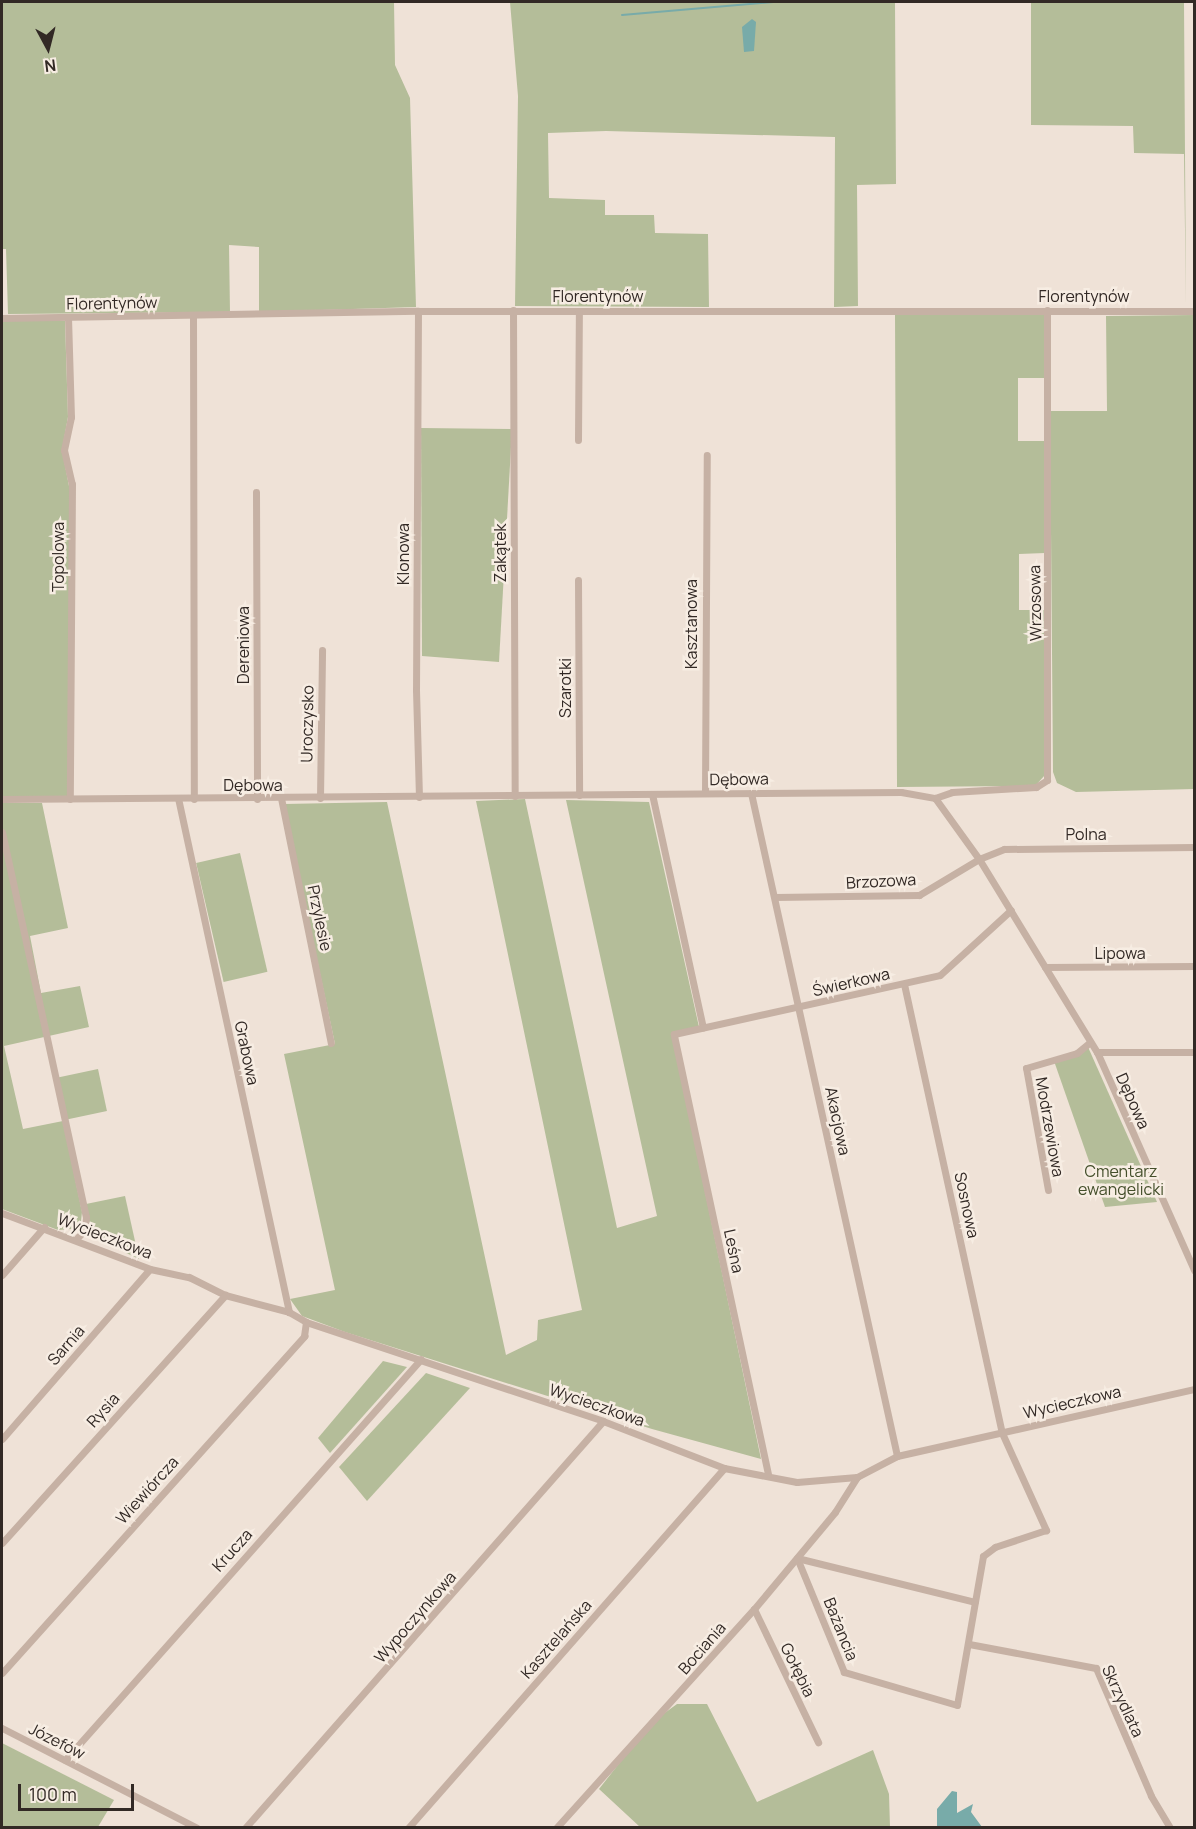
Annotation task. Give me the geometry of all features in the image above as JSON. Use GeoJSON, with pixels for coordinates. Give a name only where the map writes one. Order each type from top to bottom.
{"type":"FeatureCollection","features":[{"type":"Feature","properties":{"kind":"street","name":"Florentynów"},"geometry":{"type":"LineString","coordinates":[[2,318],[513,310],[1194,311]]}},
{"type":"Feature","properties":{"kind":"street","name":"Zakątek"},"geometry":{"type":"LineString","coordinates":[[513,310],[515,796]]}},
{"type":"Feature","properties":{"kind":"street","name":"Wrzosowa"},"geometry":{"type":"LineString","coordinates":[[935,798],[952,792],[1036,788],[1047,780],[1047,310]]}},
{"type":"Feature","properties":{"kind":"street","name":"Klonowa"},"geometry":{"type":"LineString","coordinates":[[418,311],[416,690],[419,796]]}},
{"type":"Feature","properties":{"kind":"street"},"geometry":{"type":"LineString","coordinates":[[578,440],[579,311]]}},
{"type":"Feature","properties":{"kind":"street"},"geometry":{"type":"LineString","coordinates":[[192,316],[194,799]]}},
{"type":"Feature","properties":{"kind":"street","name":"Topolowa"},"geometry":{"type":"LineString","coordinates":[[68,317],[71,417],[64,450],[72,484],[70,799]]}},
{"type":"Feature","properties":{"kind":"street","name":"Kasztanowa"},"geometry":{"type":"LineString","coordinates":[[705,793],[707,455]]}},
{"type":"Feature","properties":{"kind":"street","name":"Dereniowa"},"geometry":{"type":"LineString","coordinates":[[256,492],[257,799]]}},
{"type":"Feature","properties":{"kind":"street","name":"Szarotki"},"geometry":{"type":"LineString","coordinates":[[578,580],[579,795]]}},
{"type":"Feature","properties":{"kind":"street","name":"Uroczysko"},"geometry":{"type":"LineString","coordinates":[[320,798],[322,650]]}},
{"type":"Feature","properties":{"kind":"street","name":"Dębowa"},"geometry":{"type":"LineString","coordinates":[[2,799],[257,799],[901,792],[935,798],[979,859],[1090,1041],[1194,1270]]}},
{"type":"Feature","properties":{"kind":"street","name":"Akacjowa"},"geometry":{"type":"LineString","coordinates":[[751,793],[897,1456]]}},
{"type":"Feature","properties":{"kind":"street"},"geometry":{"type":"LineString","coordinates":[[652,794],[702,1027]]}},
{"type":"Feature","properties":{"kind":"street","name":"Grabowa"},"geometry":{"type":"LineString","coordinates":[[178,798],[289,1312]]}},
{"type":"Feature","properties":{"kind":"street","name":"Przylesie"},"geometry":{"type":"LineString","coordinates":[[281,798],[331,1043]]}},
{"type":"Feature","properties":{"kind":"street"},"geometry":{"type":"LineString","coordinates":[[2,832],[86,1217],[85,1230],[77,1239]]}},
{"type":"Feature","properties":{"kind":"street","name":"Polna"},"geometry":{"type":"LineString","coordinates":[[979,859],[1004,849],[1194,847]]}},
{"type":"Feature","properties":{"kind":"street","name":"Brzozowa"},"geometry":{"type":"LineString","coordinates":[[775,897],[919,895],[979,859]]}},
{"type":"Feature","properties":{"kind":"street","name":"Świerkowa"},"geometry":{"type":"LineString","coordinates":[[674,1034],[940,975],[1011,910]]}},
{"type":"Feature","properties":{"kind":"street","name":"Lipowa"},"geometry":{"type":"LineString","coordinates":[[1046,967],[1194,966]]}},
{"type":"Feature","properties":{"kind":"street","name":"Sosnowa"},"geometry":{"type":"LineString","coordinates":[[904,984],[1002,1433]]}},
{"type":"Feature","properties":{"kind":"street","name":"Leśna"},"geometry":{"type":"LineString","coordinates":[[674,1034],[768,1474]]}},
{"type":"Feature","properties":{"kind":"street","name":"Modrzewiowa"},"geometry":{"type":"LineString","coordinates":[[1048,1190],[1026,1068],[1077,1053],[1090,1041]]}},
{"type":"Feature","properties":{"kind":"street"},"geometry":{"type":"LineString","coordinates":[[1096,1052],[1194,1052]]}},
{"type":"Feature","properties":{"kind":"street","name":"Wycieczkowa"},"geometry":{"type":"LineString","coordinates":[[2,1213],[77,1239],[150,1269],[189,1277],[225,1295],[289,1312],[306,1322],[603,1422],[724,1468],[814,1483],[857,1477],[897,1456],[1194,1389]]}},
{"type":"Feature","properties":{"kind":"street"},"geometry":{"type":"LineString","coordinates":[[2,1275],[44,1227]]}},
{"type":"Feature","properties":{"kind":"street","name":"Sarnia"},"geometry":{"type":"LineString","coordinates":[[2,1439],[150,1269]]}},
{"type":"Feature","properties":{"kind":"street","name":"Rysia"},"geometry":{"type":"LineString","coordinates":[[2,1543],[225,1295]]}},
{"type":"Feature","properties":{"kind":"street","name":"Wiewiórcza"},"geometry":{"type":"LineString","coordinates":[[2,1673],[304,1336],[306,1322]]}},
{"type":"Feature","properties":{"kind":"street","name":"Krucza"},"geometry":{"type":"LineString","coordinates":[[65,1760],[421,1359]]}},
{"type":"Feature","properties":{"kind":"street","name":"Wypoczynkowa"},"geometry":{"type":"LineString","coordinates":[[245,1827],[603,1422]]}},
{"type":"Feature","properties":{"kind":"street","name":"Bażancia"},"geometry":{"type":"LineString","coordinates":[[797,1558],[844,1672],[957,1705],[975,1602],[987,1551],[1046,1530],[1002,1433]]}},
{"type":"Feature","properties":{"kind":"street","name":"Kasztelańska"},"geometry":{"type":"LineString","coordinates":[[408,1827],[724,1468]]}},
{"type":"Feature","properties":{"kind":"street","name":"Bociania"},"geometry":{"type":"LineString","coordinates":[[556,1827],[754,1609],[797,1558],[857,1477]]}},
{"type":"Feature","properties":{"kind":"street"},"geometry":{"type":"LineString","coordinates":[[797,1558],[975,1602]]}},
{"type":"Feature","properties":{"kind":"street","name":"Gołębia"},"geometry":{"type":"LineString","coordinates":[[754,1609],[818,1743]]}},
{"type":"Feature","properties":{"kind":"street","name":"Skrzydlata"},"geometry":{"type":"LineString","coordinates":[[969,1644],[1096,1668],[1151,1796],[1170,1827]]}},
{"type":"Feature","properties":{"kind":"street","name":"Józefów"},"geometry":{"type":"LineString","coordinates":[[2,1728],[197,1827]]}},
{"type":"Feature","properties":{"kind":"green space"},"geometry":{"type":"Polygon","coordinates":[[[2,2],[394,2],[395,65],[410,98],[416,307],[259,312],[259,247],[229,245],[230,312],[8,314],[6,249],[2,249],[2,2]]]}},
{"type":"Feature","properties":{"kind":"green space"},"geometry":{"type":"Polygon","coordinates":[[[510,2],[895,2],[896,184],[857,185],[858,306],[834,307],[835,137],[606,131],[548,133],[549,198],[605,200],[605,215],[654,215],[655,233],[708,234],[709,307],[515,306],[518,96],[510,2]]]}},
{"type":"Feature","properties":{"kind":"green space"},"geometry":{"type":"Polygon","coordinates":[[[1031,2],[1184,2],[1186,307],[1184,154],[1134,153],[1133,126],[1031,125],[1031,2]]]}},
{"type":"Feature","properties":{"kind":"green space"},"geometry":{"type":"Polygon","coordinates":[[[1040,312],[1045,316],[1044,378],[1018,378],[1018,441],[1044,441],[1045,553],[1019,554],[1019,610],[1049,610],[1045,775],[1035,786],[897,787],[895,314],[1040,312]]]}},
{"type":"Feature","properties":{"kind":"green space"},"geometry":{"type":"Polygon","coordinates":[[[1194,315],[1194,789],[1076,792],[1057,783],[1053,772],[1050,411],[1107,411],[1106,316],[1194,315]]]}},
{"type":"Feature","properties":{"kind":"green space"},"geometry":{"type":"Polygon","coordinates":[[[3,321],[65,321],[68,417],[62,450],[69,486],[69,796],[2,796],[3,321]]]}},
{"type":"Feature","properties":{"kind":"green space"},"geometry":{"type":"Polygon","coordinates":[[[421,428],[512,429],[499,662],[422,656],[421,428]]]}},
{"type":"Feature","properties":{"kind":"green space"},"geometry":{"type":"Polygon","coordinates":[[[525,799],[617,1228],[657,1216],[566,800],[649,802],[699,1027],[672,1034],[761,1459],[652,1429],[345,1332],[302,1316],[290,1299],[335,1290],[284,1054],[335,1044],[284,804],[387,802],[506,1355],[537,1340],[538,1320],[582,1310],[476,801],[525,799]]]}},
{"type":"Feature","properties":{"kind":"green space"},"geometry":{"type":"Polygon","coordinates":[[[2,803],[42,803],[68,928],[30,936],[41,993],[80,986],[89,1027],[4,1046],[23,1129],[63,1121],[82,1212],[81,1221],[71,1229],[58,1230],[2,1209],[2,803]]]}},
{"type":"Feature","properties":{"kind":"green space"},"geometry":{"type":"Polygon","coordinates":[[[240,853],[267,972],[224,982],[196,863],[240,853]]]}},
{"type":"Feature","properties":{"kind":"green space","name":"Cmentarz ewangelicki"},"geometry":{"type":"Polygon","coordinates":[[[1088,1047],[1157,1202],[1105,1207],[1054,1061],[1088,1047]]]}},
{"type":"Feature","properties":{"kind":"green space"},"geometry":{"type":"Polygon","coordinates":[[[98,1069],[107,1111],[67,1120],[58,1078],[98,1069]]]}},
{"type":"Feature","properties":{"kind":"green space"},"geometry":{"type":"Polygon","coordinates":[[[125,1196],[139,1259],[90,1236],[86,1204],[125,1196]]]}},
{"type":"Feature","properties":{"kind":"green space"},"geometry":{"type":"Polygon","coordinates":[[[383,1361],[407,1367],[330,1453],[318,1438],[383,1361]]]}},
{"type":"Feature","properties":{"kind":"green space"},"geometry":{"type":"Polygon","coordinates":[[[426,1373],[470,1388],[367,1501],[339,1467],[426,1373]]]}},
{"type":"Feature","properties":{"kind":"green space"},"geometry":{"type":"Polygon","coordinates":[[[677,1704],[707,1704],[757,1802],[873,1750],[889,1794],[890,1827],[640,1827],[599,1789],[651,1723],[677,1704]]]}},
{"type":"Feature","properties":{"kind":"green space"},"geometry":{"type":"Polygon","coordinates":[[[2,1743],[114,1800],[98,1827],[2,1827],[2,1743]]]}},
{"type":"Feature","properties":{"kind":"water"},"geometry":{"type":"Polygon","coordinates":[[[752,19],[756,22],[754,51],[744,52],[742,27],[752,19]]]}},
{"type":"Feature","properties":{"kind":"water"},"geometry":{"type":"Polygon","coordinates":[[[952,1791],[957,1792],[957,1813],[973,1804],[971,1812],[982,1827],[937,1826],[937,1809],[952,1791]]]}},
{"type":"Feature","properties":{"kind":"waterway"},"geometry":{"type":"LineString","coordinates":[[622,15],[773,2]]}}]}
